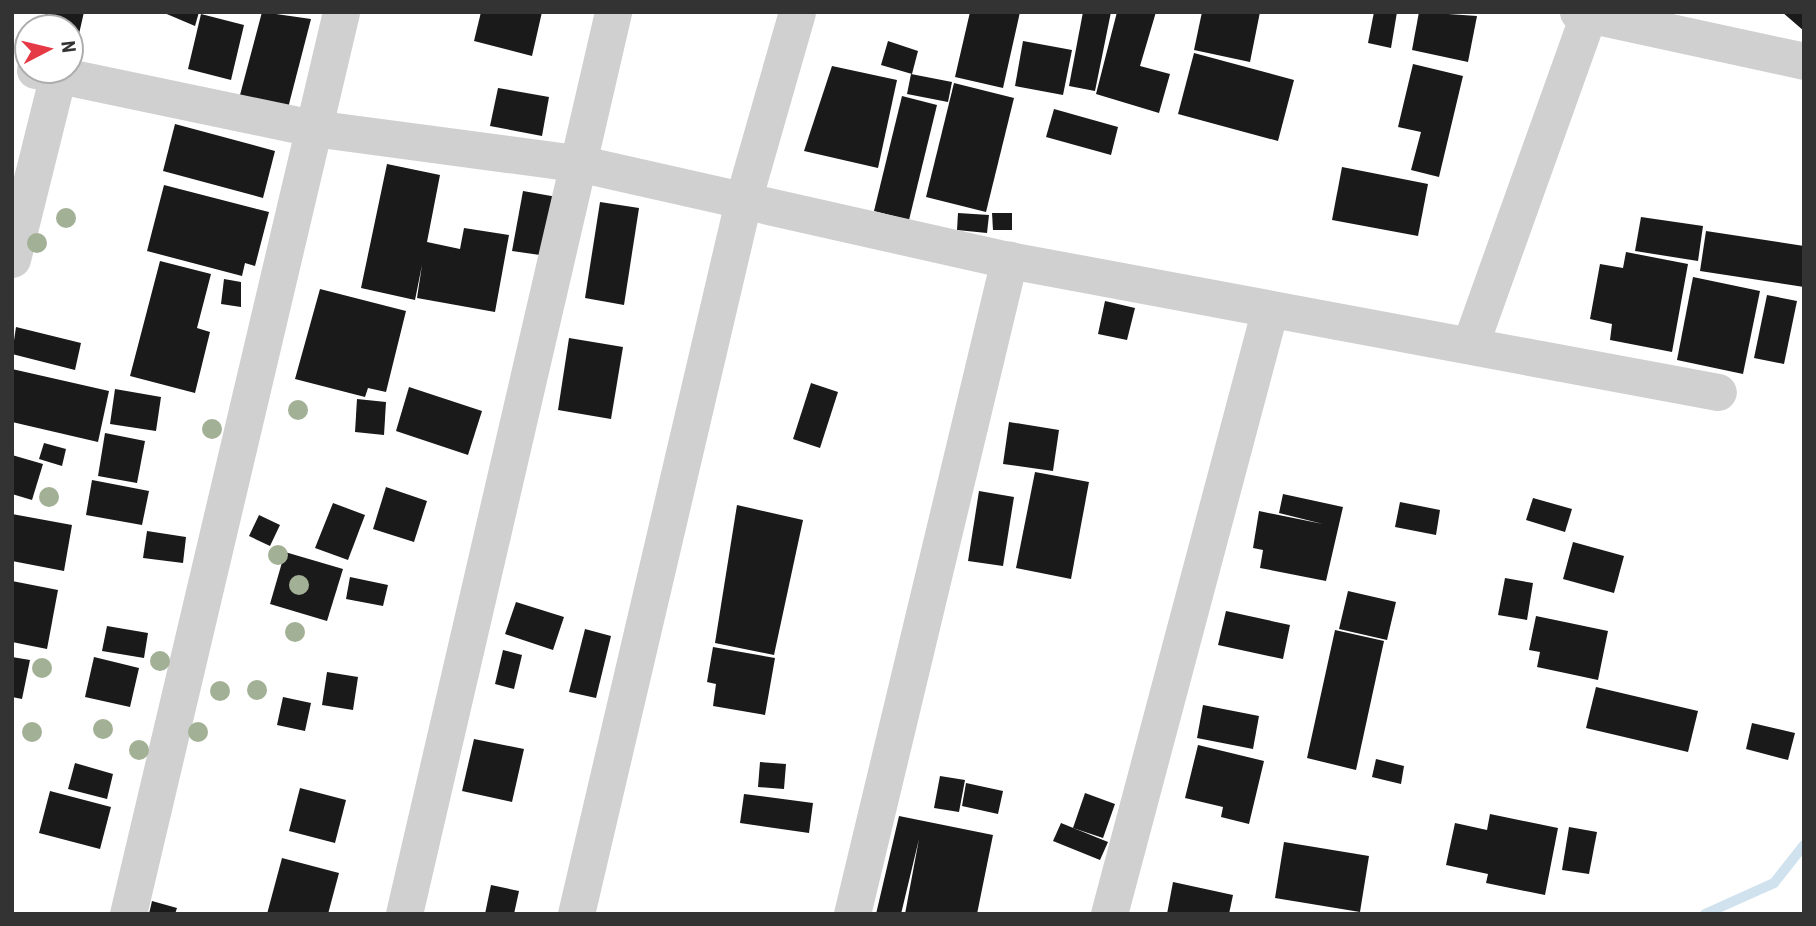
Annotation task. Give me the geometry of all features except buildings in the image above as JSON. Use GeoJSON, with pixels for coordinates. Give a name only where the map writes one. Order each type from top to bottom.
{"type":"FeatureCollection","features":[{"type":"Feature","properties":{"kind":"street"},"geometry":{"type":"LineString","coordinates":[[128,914],[341,12]]}},
{"type":"Feature","properties":{"kind":"street"},"geometry":{"type":"LineString","coordinates":[[404,914],[582,164],[613,12]]}},
{"type":"Feature","properties":{"kind":"street"},"geometry":{"type":"LineString","coordinates":[[576,914],[744,197],[797,12]]}},
{"type":"Feature","properties":{"kind":"street"},"geometry":{"type":"LineString","coordinates":[[1469,345],[1585,13],[1804,61]]}},
{"type":"Feature","properties":{"kind":"street"},"geometry":{"type":"LineString","coordinates":[[84,80],[313,128],[582,164],[744,197],[1009,260],[1718,391]]}},
{"type":"Feature","properties":{"kind":"street"},"geometry":{"type":"LineString","coordinates":[[12,259],[38,84]]}},
{"type":"Feature","properties":{"kind":"street"},"geometry":{"type":"LineString","coordinates":[[852,914],[1009,260]]}},
{"type":"Feature","properties":{"kind":"street"},"geometry":{"type":"LineString","coordinates":[[1109,914],[1270,309]]}},
{"type":"Feature","properties":{"kind":"waterway"},"geometry":{"type":"LineString","coordinates":[[1705,914],[1774,883],[1804,845]]}}]}
